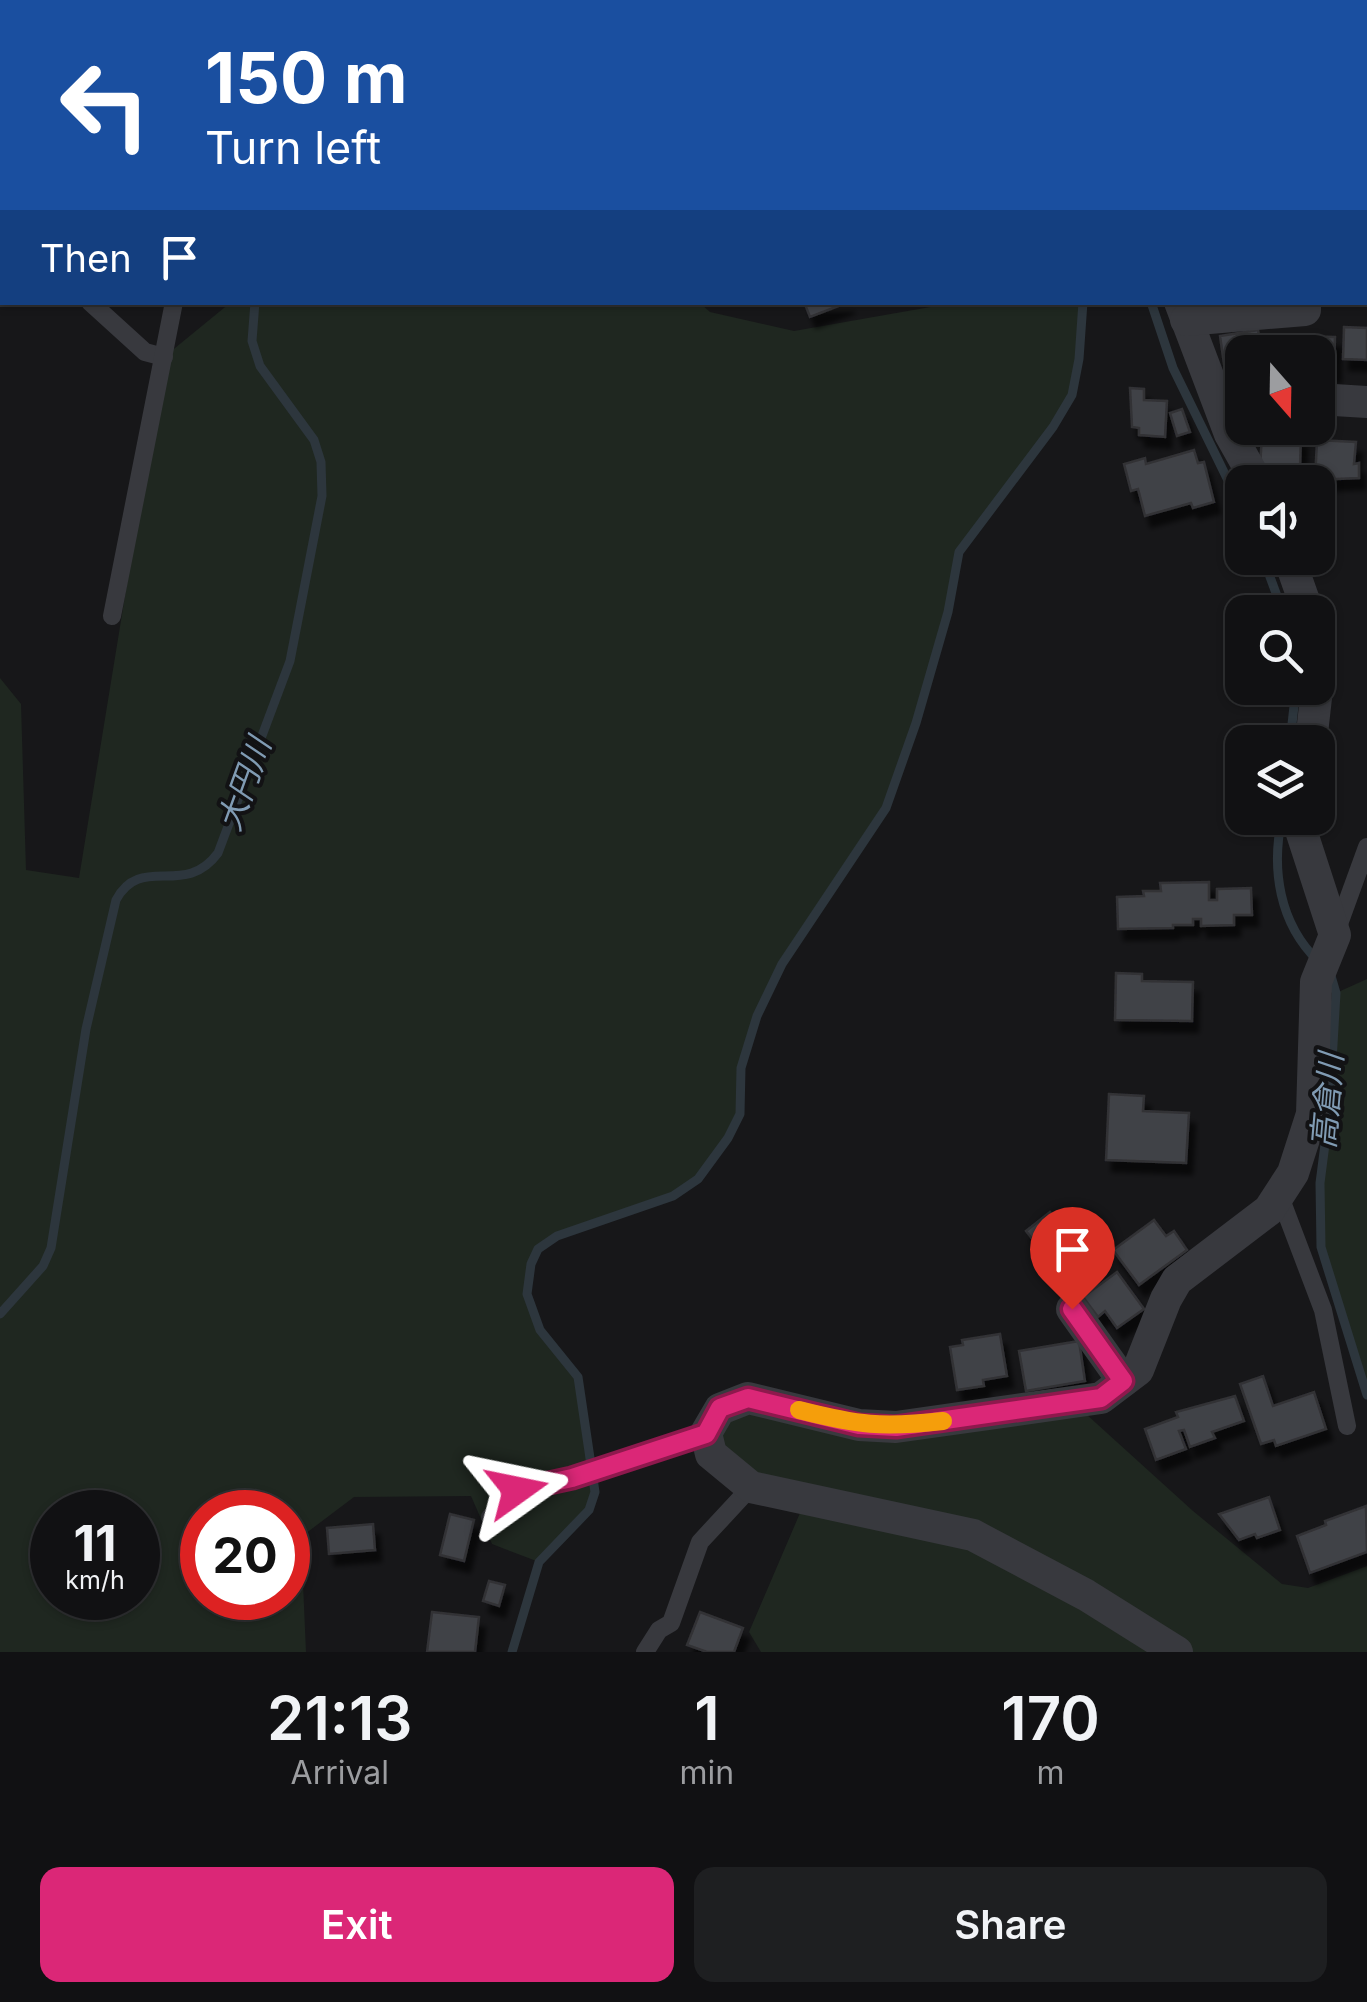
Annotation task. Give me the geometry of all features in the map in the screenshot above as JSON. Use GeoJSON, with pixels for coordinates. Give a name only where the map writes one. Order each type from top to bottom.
{"type":"FeatureCollection","features":[{"type":"Feature","properties":{"kind":"street"},"geometry":{"type":"LineString","coordinates":[[1225,397],[1183,311],[1305,310],[1305,305]]}},
{"type":"Feature","properties":{"kind":"street"},"geometry":{"type":"LineString","coordinates":[[1335,400],[1367,402]]}},
{"type":"Feature","properties":{"kind":"street"},"geometry":{"type":"LineString","coordinates":[[1176,1652],[1086,1595],[972,1535],[751,1487],[712,1454],[706,1434],[720,1408],[748,1398],[859,1425],[896,1427],[1101,1398],[1138,1370],[1166,1299],[1178,1280],[1268,1210],[1279,1194],[1293,1173],[1312,1114],[1316,982],[1333,940],[1302,835]]}},
{"type":"Feature","properties":{"kind":"street"},"geometry":{"type":"LineString","coordinates":[[1072,1309],[1123,1381]]}},
{"type":"Feature","properties":{"kind":"lane"},"geometry":{"type":"LineString","coordinates":[[93,305],[144,352],[164,357]]}},
{"type":"Feature","properties":{"kind":"lane"},"geometry":{"type":"LineString","coordinates":[[112,616],[173,305]]}},
{"type":"Feature","properties":{"kind":"lane"},"geometry":{"type":"LineString","coordinates":[[1333,940],[1367,847]]}},
{"type":"Feature","properties":{"kind":"lane"},"geometry":{"type":"LineString","coordinates":[[1279,1194],[1322,1310],[1347,1426]]}},
{"type":"Feature","properties":{"kind":"lane"},"geometry":{"type":"LineString","coordinates":[[490,1517],[517,1490],[572,1478],[706,1434]]}},
{"type":"Feature","properties":{"kind":"lane"},"geometry":{"type":"LineString","coordinates":[[644,1652],[659,1630],[671,1624],[700,1542],[751,1487]]}},
{"type":"Feature","properties":{"kind":"shaded area"},"geometry":{"type":"Polygon","coordinates":[[[228,305],[702,305],[710,312],[794,331],[942,305],[1083,305],[1072,395],[1053,427],[959,552],[948,612],[886,808],[782,964],[757,1016],[741,1068],[740,1114],[728,1138],[698,1179],[673,1196],[558,1236],[538,1249],[531,1264],[527,1294],[540,1330],[578,1377],[595,1492],[589,1510],[539,1562],[492,1544],[471,1496],[354,1497],[310,1530],[310,1490],[180,1490],[180,1620],[305,1620],[306,1652],[0,1652],[0,678],[21,704],[26,870],[79,878],[164,357],[228,305]]]}},
{"type":"Feature","properties":{"kind":"shaded area"},"geometry":{"type":"Polygon","coordinates":[[[1367,979],[1367,1395],[1321,1247],[1320,1183],[1329,1113],[1336,993],[1367,979]]]}},
{"type":"Feature","properties":{"kind":"shaded area"},"geometry":{"type":"Polygon","coordinates":[[[1075,1404],[1193,1511],[1282,1584],[1308,1588],[1367,1566],[1367,1652],[761,1652],[749,1632],[806,1499],[734,1475],[711,1419],[720,1409],[859,1425],[1075,1404]]]}},
{"type":"Feature","properties":{"kind":"building"},"geometry":{"type":"Polygon","coordinates":[[[805,305],[841,305],[810,317],[805,305]]]}},
{"type":"Feature","properties":{"kind":"building"},"geometry":{"type":"Polygon","coordinates":[[[1344,327],[1367,328],[1367,360],[1343,359],[1344,327]]]}},
{"type":"Feature","properties":{"kind":"building"},"geometry":{"type":"Polygon","coordinates":[[[1258,330],[1259,335],[1226,335],[1258,330]]]}},
{"type":"Feature","properties":{"kind":"building"},"geometry":{"type":"Polygon","coordinates":[[[1225,335],[1224,364],[1220,336],[1225,335]]]}},
{"type":"Feature","properties":{"kind":"building"},"geometry":{"type":"Polygon","coordinates":[[[1130,388],[1144,389],[1144,400],[1167,401],[1165,437],[1139,435],[1139,428],[1132,427],[1130,388]]]}},
{"type":"Feature","properties":{"kind":"building"},"geometry":{"type":"Polygon","coordinates":[[[1182,409],[1190,432],[1177,436],[1170,413],[1182,409]]]}},
{"type":"Feature","properties":{"kind":"building"},"geometry":{"type":"Polygon","coordinates":[[[1356,442],[1354,464],[1359,463],[1359,478],[1335,479],[1335,465],[1316,465],[1317,445],[1356,442]]]}},
{"type":"Feature","properties":{"kind":"building"},"geometry":{"type":"Polygon","coordinates":[[[1261,445],[1301,445],[1300,465],[1260,465],[1261,445]]]}},
{"type":"Feature","properties":{"kind":"building"},"geometry":{"type":"Polygon","coordinates":[[[1194,450],[1198,463],[1204,462],[1214,502],[1193,508],[1191,503],[1145,516],[1138,489],[1131,491],[1124,464],[1145,458],[1146,464],[1194,450]]]}},
{"type":"Feature","properties":{"kind":"building"},"geometry":{"type":"Polygon","coordinates":[[[1209,882],[1209,900],[1217,900],[1217,889],[1251,888],[1252,915],[1234,915],[1234,925],[1201,926],[1201,919],[1193,919],[1193,925],[1173,928],[1118,929],[1117,897],[1161,891],[1160,883],[1209,882]]]}},
{"type":"Feature","properties":{"kind":"building"},"geometry":{"type":"Polygon","coordinates":[[[1116,973],[1142,974],[1142,981],[1193,982],[1192,1021],[1115,1020],[1116,973]]]}},
{"type":"Feature","properties":{"kind":"building"},"geometry":{"type":"Polygon","coordinates":[[[1109,1094],[1144,1096],[1143,1111],[1189,1113],[1186,1163],[1106,1160],[1109,1094]]]}},
{"type":"Feature","properties":{"kind":"building"},"geometry":{"type":"Polygon","coordinates":[[[1069,1210],[1099,1247],[1061,1276],[1026,1231],[1050,1212],[1056,1220],[1069,1210]]]}},
{"type":"Feature","properties":{"kind":"building"},"geometry":{"type":"Polygon","coordinates":[[[1154,1220],[1166,1236],[1174,1231],[1187,1250],[1139,1285],[1113,1250],[1154,1220]]]}},
{"type":"Feature","properties":{"kind":"building"},"geometry":{"type":"Polygon","coordinates":[[[1117,1272],[1144,1309],[1117,1328],[1105,1311],[1098,1317],[1083,1297],[1117,1272]]]}},
{"type":"Feature","properties":{"kind":"building"},"geometry":{"type":"Polygon","coordinates":[[[1000,1334],[1007,1376],[983,1380],[984,1386],[957,1390],[950,1347],[963,1345],[962,1340],[1000,1334]]]}},
{"type":"Feature","properties":{"kind":"building"},"geometry":{"type":"Polygon","coordinates":[[[1079,1341],[1085,1381],[1026,1391],[1019,1351],[1079,1341]]]}},
{"type":"Feature","properties":{"kind":"building"},"geometry":{"type":"Polygon","coordinates":[[[1263,1376],[1273,1406],[1314,1392],[1326,1429],[1276,1446],[1274,1440],[1261,1444],[1240,1384],[1263,1376]]]}},
{"type":"Feature","properties":{"kind":"building"},"geometry":{"type":"Polygon","coordinates":[[[1235,1396],[1244,1421],[1212,1432],[1215,1438],[1190,1447],[1184,1430],[1179,1431],[1186,1449],[1156,1460],[1145,1429],[1178,1417],[1176,1412],[1235,1396]]]}},
{"type":"Feature","properties":{"kind":"building"},"geometry":{"type":"Polygon","coordinates":[[[1269,1497],[1280,1530],[1257,1538],[1255,1534],[1239,1540],[1219,1514],[1269,1497]]]}},
{"type":"Feature","properties":{"kind":"building"},"geometry":{"type":"Polygon","coordinates":[[[1366,1506],[1367,1552],[1310,1573],[1297,1536],[1366,1506]]]}},
{"type":"Feature","properties":{"kind":"building"},"geometry":{"type":"Polygon","coordinates":[[[450,1514],[474,1520],[464,1561],[440,1555],[450,1514]]]}},
{"type":"Feature","properties":{"kind":"building"},"geometry":{"type":"Polygon","coordinates":[[[373,1524],[375,1550],[329,1554],[327,1528],[373,1524]]]}},
{"type":"Feature","properties":{"kind":"building"},"geometry":{"type":"Polygon","coordinates":[[[489,1581],[505,1585],[499,1606],[483,1601],[489,1581]]]}},
{"type":"Feature","properties":{"kind":"building"},"geometry":{"type":"Polygon","coordinates":[[[432,1612],[479,1617],[475,1652],[427,1652],[432,1612]]]}},
{"type":"Feature","properties":{"kind":"building"},"geometry":{"type":"Polygon","coordinates":[[[700,1612],[743,1628],[734,1652],[707,1652],[687,1645],[700,1612]]]}},
{"type":"Feature","properties":{"kind":"waterway","name":"大円川"},"geometry":{"type":"LineString","coordinates":[[0,1314],[43,1266],[51,1248],[86,1029],[116,900],[126,886],[138,879],[191,873],[218,853],[290,661],[322,496],[321,462],[314,440],[260,366],[252,341],[255,305]]}},
{"type":"Feature","properties":{"kind":"waterway"},"geometry":{"type":"LineString","coordinates":[[512,1652],[539,1562],[589,1510],[595,1492],[578,1377],[540,1330],[527,1294],[531,1264],[538,1249],[557,1236],[673,1196],[698,1179],[728,1138],[740,1114],[741,1068],[757,1016],[782,964],[886,808],[948,612],[959,552],[1053,427],[1072,395],[1083,305]]}},
{"type":"Feature","properties":{"kind":"waterway","name":"高倉川"},"geometry":{"type":"LineString","coordinates":[[1152,305],[1173,368],[1225,474]]}},
{"type":"Feature","properties":{"kind":"waterway","name":"高倉川"},"geometry":{"type":"LineString","coordinates":[[1269,575],[1277,595]]}},
{"type":"Feature","properties":{"kind":"waterway","name":"高倉川"},"geometry":{"type":"LineString","coordinates":[[1292,725],[1294,705]]}},
{"type":"Feature","properties":{"kind":"waterway","name":"高倉川"},"geometry":{"type":"LineString","coordinates":[[1279,835],[1281,894],[1294,930],[1318,961]]}},
{"type":"Feature","properties":{"kind":"waterway","name":"高倉川"},"geometry":{"type":"LineString","coordinates":[[1331,976],[1336,993],[1329,1113],[1320,1183],[1321,1247],[1367,1395]]}},
{"type":"Feature","properties":{"kind":"slow traffic"},"geometry":{"type":"LineString","coordinates":[[799,1410],[859,1425],[896,1427],[943,1421]]}},
{"type":"Feature","properties":{"kind":"route"},"geometry":{"type":"LineString","coordinates":[[517,1490],[572,1478],[706,1434],[720,1408],[748,1398],[859,1425],[896,1427],[1101,1398],[1123,1381],[1072,1309]]}}]}
